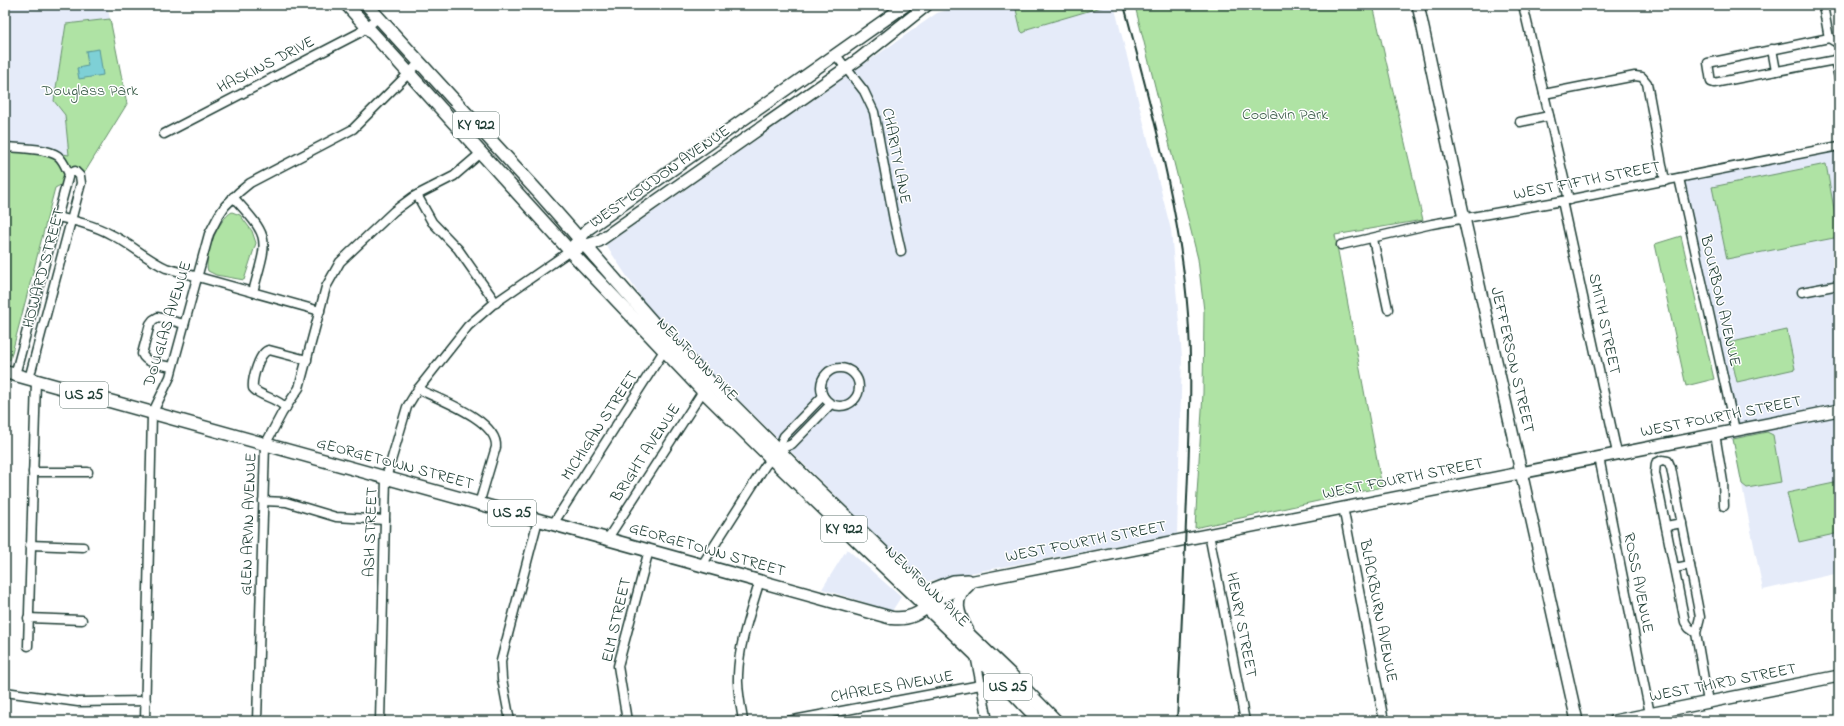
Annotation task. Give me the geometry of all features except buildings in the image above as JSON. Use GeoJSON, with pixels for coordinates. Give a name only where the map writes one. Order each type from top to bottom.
{"type":"FeatureCollection","features":[{"type":"Feature","properties":{"kind":"main road","name":"NEWTOWN PIKE"},"geometry":{"type":"LineString","coordinates":[[348,5],[570,251],[774,454],[930,605],[1040,721]]}},
{"type":"Feature","properties":{"kind":"main road","name":"NEWTOWN PIKE"},"geometry":{"type":"LineString","coordinates":[[367,5],[583,242],[667,346]]}},
{"type":"Feature","properties":{"kind":"main road","name":"WEST LOUDON AVENUE"},"geometry":{"type":"LineString","coordinates":[[570,251],[583,242],[594,224],[906,5]]}},
{"type":"Feature","properties":{"kind":"main road","name":"WEST LOUDON AVENUE"},"geometry":{"type":"LineString","coordinates":[[583,242],[599,240],[846,68],[914,17],[926,5]]}},
{"type":"Feature","properties":{"kind":"main road","name":"JEFFERSON STREET"},"geometry":{"type":"LineString","coordinates":[[1418,5],[1464,218],[1577,721]]}},
{"type":"Feature","properties":{"kind":"main road","name":"GEORGETOWN STREET"},"geometry":{"type":"LineString","coordinates":[[10,374],[760,580],[892,618],[908,618],[920,614],[930,605]]}},
{"type":"Feature","properties":{"kind":"main road","name":"WEST FOURTH STREET"},"geometry":{"type":"LineString","coordinates":[[925,592],[953,581],[974,581],[1839,410]]}},
{"type":"Feature","properties":{"kind":"main road","name":"NEWTOWN PIKE"},"geometry":{"type":"LineString","coordinates":[[774,454],[925,592],[930,605],[969,634],[1056,721]]}},
{"type":"Feature","properties":{"kind":"main road","name":"WEST FOURTH STREET"},"geometry":{"type":"LineString","coordinates":[[930,605],[974,581]]}},
{"type":"Feature","properties":{"kind":"main road"},"geometry":{"type":"LineString","coordinates":[[969,634],[958,612],[957,605],[960,595],[974,581]]}},
{"type":"Feature","properties":{"kind":"main road","name":"WEST THIRD STREET"},"geometry":{"type":"LineString","coordinates":[[1614,721],[1644,717],[1708,702],[1839,676]]}},
{"type":"Feature","properties":{"kind":"street","name":"SMITH STREET"},"geometry":{"type":"LineString","coordinates":[[1523,5],[1549,116],[1617,453]]}},
{"type":"Feature","properties":{"kind":"street"},"geometry":{"type":"LineString","coordinates":[[1824,5],[1830,38]]}},
{"type":"Feature","properties":{"kind":"street","name":"HASKINS DRIVE"},"geometry":{"type":"LineString","coordinates":[[164,134],[368,28],[378,18]]}},
{"type":"Feature","properties":{"kind":"street"},"geometry":{"type":"LineString","coordinates":[[1839,44],[1830,38],[1708,63],[1711,82],[1714,83],[1776,71],[1837,56],[1839,78]]}},
{"type":"Feature","properties":{"kind":"street"},"geometry":{"type":"LineString","coordinates":[[1772,50],[1776,71]]}},
{"type":"Feature","properties":{"kind":"street","name":"CHARITY LANE"},"geometry":{"type":"LineString","coordinates":[[835,54],[864,90],[874,112],[894,220],[902,251]]}},
{"type":"Feature","properties":{"kind":"street","name":"DOUGLAS AVENUE"},"geometry":{"type":"LineString","coordinates":[[145,721],[152,414],[166,388],[214,223],[233,197],[250,183],[353,129],[419,63]]}},
{"type":"Feature","properties":{"kind":"street"},"geometry":{"type":"LineString","coordinates":[[1544,94],[1635,76],[1639,76],[1645,80],[1666,181]]}},
{"type":"Feature","properties":{"kind":"street"},"geometry":{"type":"LineString","coordinates":[[1520,122],[1549,116]]}},
{"type":"Feature","properties":{"kind":"street","name":"WEST FIFTH STREET"},"geometry":{"type":"LineString","coordinates":[[1341,245],[1374,239],[1464,218],[1666,181],[1839,146]]}},
{"type":"Feature","properties":{"kind":"street","name":"HOWARD STREET"},"geometry":{"type":"LineString","coordinates":[[5,147],[44,152],[57,156],[65,164],[69,174],[10,374]]}},
{"type":"Feature","properties":{"kind":"street","name":"GLEN ARVIN AVENUE"},"geometry":{"type":"LineString","coordinates":[[257,721],[265,445],[299,388],[329,280],[340,262],[394,211],[417,195],[454,176],[482,152]]}},
{"type":"Feature","properties":{"kind":"street","name":"HOWARD STREET"},"geometry":{"type":"LineString","coordinates":[[28,646],[33,472],[33,380],[81,183],[80,176],[75,171],[69,174]]}},
{"type":"Feature","properties":{"kind":"street","name":"BOURBON AVENUE"},"geometry":{"type":"LineString","coordinates":[[1679,178],[1735,430]]}},
{"type":"Feature","properties":{"kind":"street"},"geometry":{"type":"LineString","coordinates":[[417,195],[432,222],[458,248],[496,303]]}},
{"type":"Feature","properties":{"kind":"street"},"geometry":{"type":"LineString","coordinates":[[233,197],[257,223],[262,233],[264,242],[264,250],[252,292]]}},
{"type":"Feature","properties":{"kind":"street"},"geometry":{"type":"LineString","coordinates":[[57,217],[71,220],[112,234],[146,258],[166,268],[320,311]]}},
{"type":"Feature","properties":{"kind":"street"},"geometry":{"type":"LineString","coordinates":[[1374,239],[1388,309]]}},
{"type":"Feature","properties":{"kind":"street","name":"ASH STREET"},"geometry":{"type":"LineString","coordinates":[[380,721],[386,478],[407,407],[418,389],[465,330],[496,303],[570,251]]}},
{"type":"Feature","properties":{"kind":"street"},"geometry":{"type":"LineString","coordinates":[[1802,292],[1839,285]]}},
{"type":"Feature","properties":{"kind":"street"},"geometry":{"type":"LineString","coordinates":[[172,367],[149,361],[143,357],[142,354],[148,332],[153,320],[158,317],[184,324]]}},
{"type":"Feature","properties":{"kind":"street","name":"MICHIGAN STREET"},"geometry":{"type":"LineString","coordinates":[[553,524],[667,346]]}},
{"type":"Feature","properties":{"kind":"street"},"geometry":{"type":"LineString","coordinates":[[286,408],[275,398],[259,393],[253,388],[260,356],[265,351],[269,350],[307,360]]}},
{"type":"Feature","properties":{"kind":"street"},"geometry":{"type":"LineString","coordinates":[[846,369],[856,376],[859,389],[854,401],[840,407],[831,404],[823,396],[821,384],[823,378],[832,370],[846,369]]}},
{"type":"Feature","properties":{"kind":"street","name":"BRIGHT AVENUE"},"geometry":{"type":"LineString","coordinates":[[608,538],[706,386]]}},
{"type":"Feature","properties":{"kind":"street"},"geometry":{"type":"LineString","coordinates":[[418,389],[474,417],[490,430],[496,438],[496,447],[479,504]]}},
{"type":"Feature","properties":{"kind":"street"},"geometry":{"type":"LineString","coordinates":[[702,565],[774,454],[784,436],[823,396]]}},
{"type":"Feature","properties":{"kind":"street"},"geometry":{"type":"LineString","coordinates":[[774,454],[792,444],[831,404]]}},
{"type":"Feature","properties":{"kind":"street"},"geometry":{"type":"LineString","coordinates":[[1715,434],[1723,482],[1724,506]]}},
{"type":"Feature","properties":{"kind":"street","name":"ROSS AVENUE"},"geometry":{"type":"LineString","coordinates":[[1599,457],[1644,717]]}},
{"type":"Feature","properties":{"kind":"street"},"geometry":{"type":"LineString","coordinates":[[1696,634],[1685,622],[1666,526],[1655,469],[1656,464],[1662,460],[1668,461],[1670,464],[1700,617],[1696,634],[1708,702]]}},
{"type":"Feature","properties":{"kind":"street"},"geometry":{"type":"LineString","coordinates":[[33,472],[88,472]]}},
{"type":"Feature","properties":{"kind":"street"},"geometry":{"type":"LineString","coordinates":[[263,501],[286,502],[336,516],[385,520]]}},
{"type":"Feature","properties":{"kind":"street","name":"BLACKBURN AVENUE"},"geometry":{"type":"LineString","coordinates":[[1343,507],[1384,721]]}},
{"type":"Feature","properties":{"kind":"street"},"geometry":{"type":"LineString","coordinates":[[510,721],[502,679],[501,661],[538,520]]}},
{"type":"Feature","properties":{"kind":"street"},"geometry":{"type":"LineString","coordinates":[[1666,526],[1682,523]]}},
{"type":"Feature","properties":{"kind":"street","name":"HENRY STREET"},"geometry":{"type":"LineString","coordinates":[[1209,534],[1245,721]]}},
{"type":"Feature","properties":{"kind":"street"},"geometry":{"type":"LineString","coordinates":[[30,545],[83,547]]}},
{"type":"Feature","properties":{"kind":"street","name":"ELM STREET"},"geometry":{"type":"LineString","coordinates":[[627,721],[618,666],[648,550]]}},
{"type":"Feature","properties":{"kind":"street"},"geometry":{"type":"LineString","coordinates":[[1675,568],[1690,565]]}},
{"type":"Feature","properties":{"kind":"street"},"geometry":{"type":"LineString","coordinates":[[743,721],[738,689],[738,664],[760,580]]}},
{"type":"Feature","properties":{"kind":"street"},"geometry":{"type":"LineString","coordinates":[[28,618],[82,620]]}},
{"type":"Feature","properties":{"kind":"street"},"geometry":{"type":"LineString","coordinates":[[975,654],[988,721]]}},
{"type":"Feature","properties":{"kind":"street","name":"CHARLES AVENUE"},"geometry":{"type":"LineString","coordinates":[[788,721],[1002,682]]}},
{"type":"Feature","properties":{"kind":"street"},"geometry":{"type":"LineString","coordinates":[[5,692],[78,702],[146,701]]}},
{"type":"Feature","properties":{"kind":"shaded area"},"geometry":{"type":"Polygon","coordinates":[[[5,5],[107,5],[110,19],[66,24],[54,101],[65,115],[69,156],[5,145],[5,5]]]}},
{"type":"Feature","properties":{"kind":"shaded area"},"geometry":{"type":"Polygon","coordinates":[[[964,5],[1114,5],[1171,230],[1182,357],[1177,534],[923,582],[652,314],[606,245],[937,13],[964,5]]]}},
{"type":"Feature","properties":{"kind":"shaded area"},"geometry":{"type":"Polygon","coordinates":[[[1839,144],[1839,573],[1763,590],[1679,175],[1839,144]]]}},
{"type":"Feature","properties":{"kind":"shaded area"},"geometry":{"type":"Polygon","coordinates":[[[847,549],[901,597],[892,611],[822,589],[847,549]]]}},
{"type":"Feature","properties":{"kind":"green space"},"geometry":{"type":"Polygon","coordinates":[[[1015,5],[1105,6],[1027,29],[1027,31],[1023,33],[1021,31],[1015,5]]]}},
{"type":"Feature","properties":{"kind":"green space","name":"Coolavin Park"},"geometry":{"type":"Polygon","coordinates":[[[1151,5],[1373,5],[1423,220],[1335,235],[1382,487],[1195,528],[1203,393],[1204,311],[1198,259],[1136,10],[1151,5]]]}},
{"type":"Feature","properties":{"kind":"green space","name":"Douglass Park"},"geometry":{"type":"Polygon","coordinates":[[[110,19],[127,104],[85,172],[55,188],[10,360],[5,358],[5,145],[69,155],[65,115],[54,101],[66,24],[110,19]]]}},
{"type":"Feature","properties":{"kind":"green space"},"geometry":{"type":"Polygon","coordinates":[[[1826,164],[1839,237],[1727,259],[1712,187],[1826,164]]]}},
{"type":"Feature","properties":{"kind":"green space"},"geometry":{"type":"Polygon","coordinates":[[[232,212],[240,215],[252,231],[256,243],[244,280],[216,275],[208,271],[208,257],[213,239],[222,222],[232,212]]]}},
{"type":"Feature","properties":{"kind":"green space"},"geometry":{"type":"Polygon","coordinates":[[[1681,236],[1714,379],[1686,386],[1655,244],[1681,236]]]}},
{"type":"Feature","properties":{"kind":"green space"},"geometry":{"type":"Polygon","coordinates":[[[1787,330],[1795,369],[1737,382],[1728,343],[1787,330]]]}},
{"type":"Feature","properties":{"kind":"green space"},"geometry":{"type":"Polygon","coordinates":[[[1767,432],[1773,435],[1781,482],[1747,488],[1742,484],[1733,439],[1767,432]]]}},
{"type":"Feature","properties":{"kind":"green space"},"geometry":{"type":"Polygon","coordinates":[[[1839,482],[1839,533],[1799,542],[1787,493],[1839,482]]]}},
{"type":"Feature","properties":{"kind":"water"},"geometry":{"type":"Polygon","coordinates":[[[99,49],[103,75],[79,79],[77,68],[88,66],[86,51],[99,49]]]}},
{"type":"Feature","properties":{"kind":"railway"},"geometry":{"type":"LineString","coordinates":[[1124,5],[1163,158],[1178,235],[1188,314],[1190,374],[1189,434],[1177,721]]}}]}
